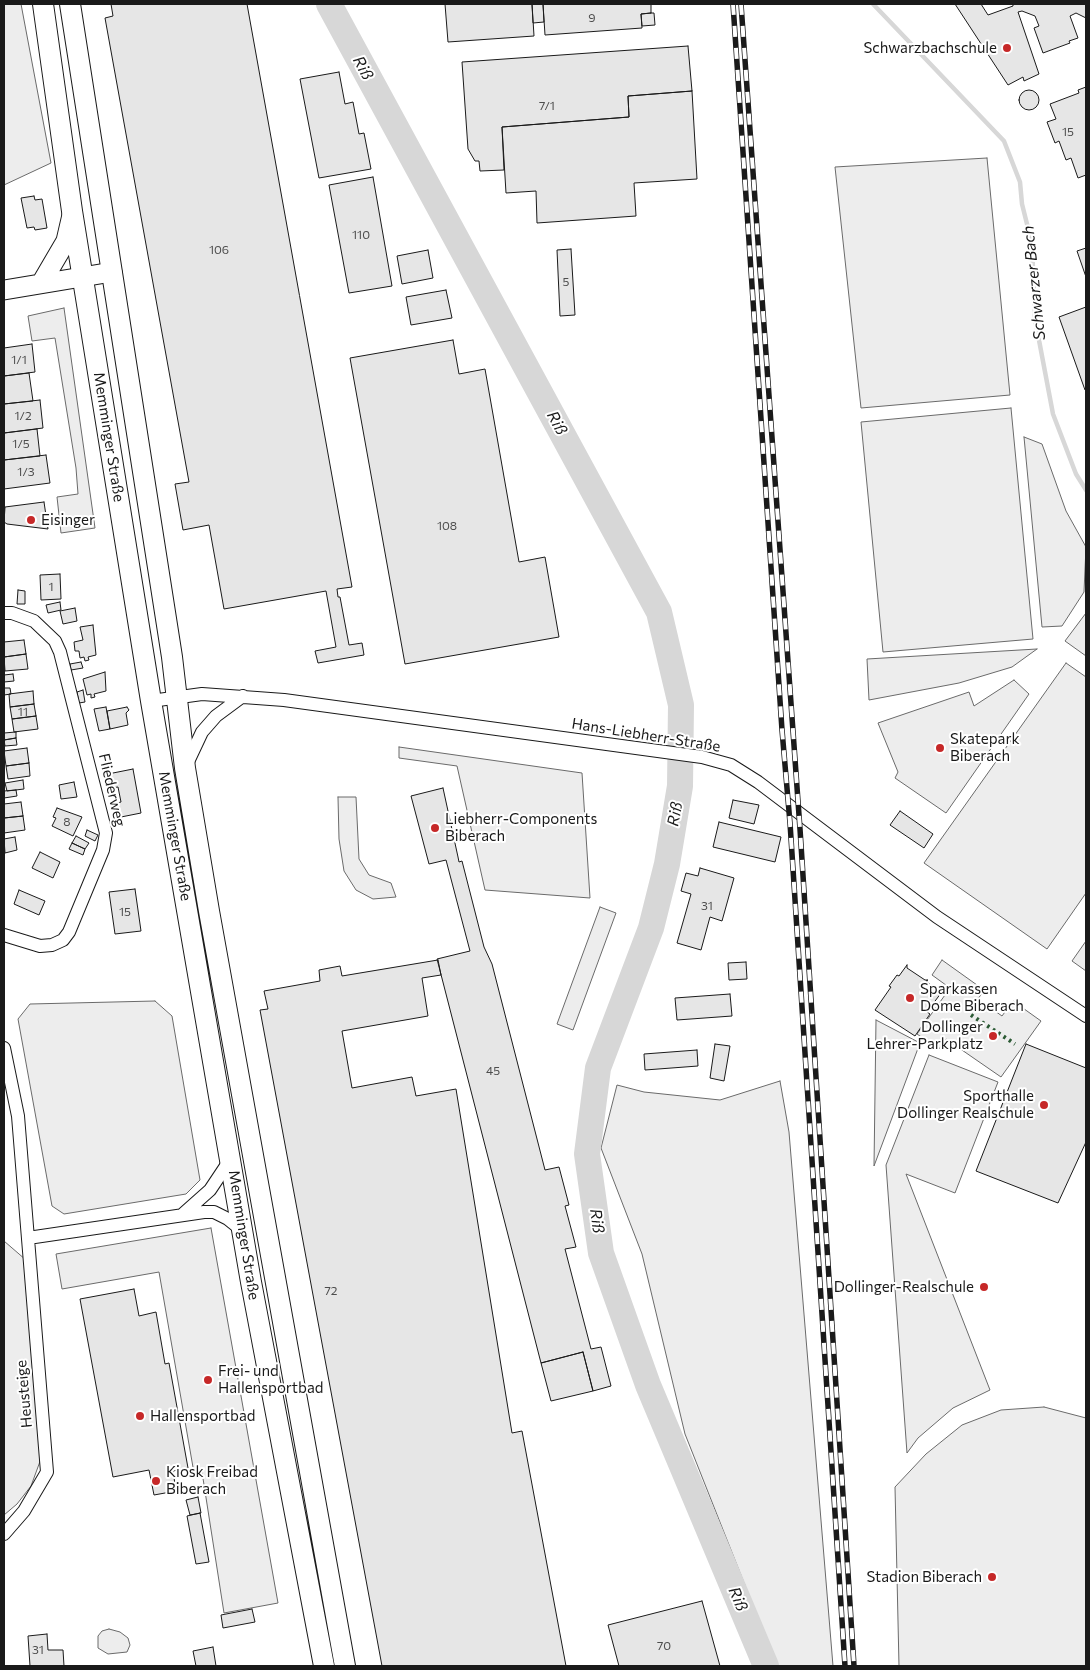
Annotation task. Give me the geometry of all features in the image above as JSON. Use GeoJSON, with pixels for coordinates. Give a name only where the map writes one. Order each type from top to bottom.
{"type":"FeatureCollection","features":[{"type":"Feature","properties":{"kind":"main road","name":"Memminger Straße"},"geometry":{"type":"LineString","coordinates":[[43,4],[72,211],[151,700],[244,1232],[324,1666]]}},
{"type":"Feature","properties":{"kind":"main road","name":"Memminger Straße"},"geometry":{"type":"LineString","coordinates":[[70,4],[177,697],[185,768],[294,1395],[345,1666]]}},
{"type":"Feature","properties":{"kind":"street"},"geometry":{"type":"LineString","coordinates":[[42,282],[66,241],[72,211]]}},
{"type":"Feature","properties":{"kind":"street"},"geometry":{"type":"LineString","coordinates":[[4,290],[42,282],[112,272]]}},
{"type":"Feature","properties":{"kind":"street","name":"Fliederweg"},"geometry":{"type":"LineString","coordinates":[[4,614],[12,613],[34,621],[50,636],[60,652],[106,833],[103,850],[69,932],[63,940],[52,945],[40,946],[4,935]]}},
{"type":"Feature","properties":{"kind":"street","name":"Hans-Liebherr-Straße"},"geometry":{"type":"LineString","coordinates":[[151,700],[202,694],[243,696],[702,757],[732,765],[758,782],[937,917],[1086,1016]]}},
{"type":"Feature","properties":{"kind":"street"},"geometry":{"type":"LineString","coordinates":[[185,768],[202,732],[216,716],[243,696]]}},
{"type":"Feature","properties":{"kind":"street","name":"Heusteige"},"geometry":{"type":"LineString","coordinates":[[4,1048],[18,1116],[47,1472],[24,1511],[4,1534]]}},
{"type":"Feature","properties":{"kind":"street"},"geometry":{"type":"LineString","coordinates":[[182,1214],[210,1190],[231,1158]]}},
{"type":"Feature","properties":{"kind":"street"},"geometry":{"type":"LineString","coordinates":[[28,1238],[110,1227],[182,1214],[214,1212],[228,1219],[244,1232]]}},
{"type":"Feature","properties":{"kind":"shaded area"},"geometry":{"type":"Polygon","coordinates":[[[4,4],[21,4],[51,163],[4,185],[4,4]]]}},
{"type":"Feature","properties":{"kind":"shaded area"},"geometry":{"type":"Polygon","coordinates":[[[987,158],[1010,395],[861,408],[835,167],[987,158]]]}},
{"type":"Feature","properties":{"kind":"shaded area"},"geometry":{"type":"Polygon","coordinates":[[[64,308],[95,528],[61,533],[57,497],[78,494],[76,468],[55,338],[32,341],[28,316],[64,308]]]}},
{"type":"Feature","properties":{"kind":"shaded area"},"geometry":{"type":"Polygon","coordinates":[[[1011,408],[1033,639],[883,652],[861,422],[1011,408]]]}},
{"type":"Feature","properties":{"kind":"shaded area"},"geometry":{"type":"Polygon","coordinates":[[[1024,437],[1042,444],[1066,511],[1086,547],[1084,592],[1062,626],[1042,627],[1024,437]]]}},
{"type":"Feature","properties":{"kind":"shaded area"},"geometry":{"type":"Polygon","coordinates":[[[1086,613],[1086,656],[1065,641],[1086,613]]]}},
{"type":"Feature","properties":{"kind":"shaded area"},"geometry":{"type":"Polygon","coordinates":[[[1037,649],[1012,667],[959,683],[869,700],[867,659],[1037,649]]]}},
{"type":"Feature","properties":{"kind":"shaded area"},"geometry":{"type":"Polygon","coordinates":[[[1066,663],[1086,677],[1086,893],[1047,949],[924,863],[1066,663]]]}},
{"type":"Feature","properties":{"kind":"shaded area","name":"Skatepark Biberach"},"geometry":{"type":"Polygon","coordinates":[[[1014,680],[1029,694],[946,813],[895,778],[898,772],[878,723],[969,692],[974,706],[1014,680]]]}},
{"type":"Feature","properties":{"kind":"shaded area"},"geometry":{"type":"Polygon","coordinates":[[[399,747],[582,773],[590,898],[485,890],[457,766],[399,758],[399,747]]]}},
{"type":"Feature","properties":{"kind":"shaded area"},"geometry":{"type":"Polygon","coordinates":[[[338,797],[356,797],[359,859],[369,875],[391,883],[396,897],[373,899],[356,890],[344,871],[339,839],[338,797]]]}},
{"type":"Feature","properties":{"kind":"shaded area"},"geometry":{"type":"Polygon","coordinates":[[[600,907],[616,913],[573,1030],[557,1024],[600,907]]]}},
{"type":"Feature","properties":{"kind":"shaded area"},"geometry":{"type":"Polygon","coordinates":[[[1086,941],[1086,971],[1072,961],[1086,941]]]}},
{"type":"Feature","properties":{"kind":"shaded area"},"geometry":{"type":"Polygon","coordinates":[[[942,960],[984,990],[978,999],[1002,1016],[1013,1001],[1041,1021],[1001,1077],[946,1039],[939,1049],[917,1034],[950,988],[932,975],[942,960]]]}},
{"type":"Feature","properties":{"kind":"shaded area"},"geometry":{"type":"Polygon","coordinates":[[[155,1001],[172,1016],[200,1180],[186,1194],[64,1214],[52,1206],[18,1019],[30,1004],[155,1001]]]}},
{"type":"Feature","properties":{"kind":"shaded area"},"geometry":{"type":"Polygon","coordinates":[[[876,1020],[920,1043],[874,1166],[876,1020]]]}},
{"type":"Feature","properties":{"kind":"shaded area"},"geometry":{"type":"Polygon","coordinates":[[[929,1055],[998,1082],[955,1193],[906,1174],[990,1390],[953,1408],[918,1438],[907,1453],[886,1165],[929,1055]]]}},
{"type":"Feature","properties":{"kind":"shaded area"},"geometry":{"type":"Polygon","coordinates":[[[780,1081],[789,1132],[833,1666],[777,1666],[685,1434],[642,1254],[601,1148],[617,1085],[644,1092],[720,1100],[780,1081]]]}},
{"type":"Feature","properties":{"kind":"shaded area","name":"Frei- und Hallensportbad"},"geometry":{"type":"Polygon","coordinates":[[[211,1228],[278,1603],[224,1613],[202,1472],[194,1473],[159,1272],[62,1289],[56,1254],[211,1228]]]}},
{"type":"Feature","properties":{"kind":"shaded area"},"geometry":{"type":"Polygon","coordinates":[[[4,1241],[26,1260],[42,1456],[31,1486],[17,1504],[4,1515],[4,1241]]]}},
{"type":"Feature","properties":{"kind":"shaded area","name":"Stadion Biberach"},"geometry":{"type":"Polygon","coordinates":[[[1044,1407],[1086,1418],[1086,1666],[899,1666],[895,1487],[926,1454],[962,1425],[1001,1410],[1044,1407]]]}},
{"type":"Feature","properties":{"kind":"shaded area"},"geometry":{"type":"Polygon","coordinates":[[[109,1629],[120,1632],[128,1638],[130,1645],[127,1652],[108,1654],[98,1648],[98,1636],[102,1631],[109,1629]]]}},
{"type":"Feature","properties":{"kind":"building"},"geometry":{"type":"Polygon","coordinates":[[[111,4],[247,4],[352,587],[337,589],[338,597],[340,597],[349,645],[362,643],[364,655],[318,663],[315,651],[336,647],[326,591],[224,609],[209,525],[183,530],[175,484],[189,482],[105,18],[113,16],[111,4]]]}},
{"type":"Feature","properties":{"kind":"building"},"geometry":{"type":"Polygon","coordinates":[[[445,4],[532,4],[534,36],[448,42],[445,4]]]}},
{"type":"Feature","properties":{"kind":"building"},"geometry":{"type":"Polygon","coordinates":[[[532,4],[543,4],[544,22],[533,23],[532,4]]]}},
{"type":"Feature","properties":{"kind":"building"},"geometry":{"type":"Polygon","coordinates":[[[543,4],[651,4],[651,13],[641,14],[642,28],[545,35],[543,4]]]}},
{"type":"Feature","properties":{"kind":"building","name":"Schwarzbachschule"},"geometry":{"type":"Polygon","coordinates":[[[955,4],[981,4],[988,15],[1013,6],[1013,4],[1086,4],[1086,18],[1076,13],[1070,16],[1078,38],[1043,53],[1034,28],[1039,26],[1035,16],[1022,11],[1018,12],[1039,74],[1024,81],[1023,77],[1008,85],[955,4]]]}},
{"type":"Feature","properties":{"kind":"building"},"geometry":{"type":"Polygon","coordinates":[[[654,13],[655,25],[642,26],[641,14],[654,13]]]}},
{"type":"Feature","properties":{"kind":"building"},"geometry":{"type":"Polygon","coordinates":[[[688,46],[692,91],[628,96],[629,117],[502,127],[504,170],[480,171],[479,161],[475,161],[468,149],[462,62],[688,46]]]}},
{"type":"Feature","properties":{"kind":"building"},"geometry":{"type":"Polygon","coordinates":[[[339,72],[345,104],[353,102],[359,134],[364,133],[371,169],[319,178],[300,79],[339,72]]]}},
{"type":"Feature","properties":{"kind":"building"},"geometry":{"type":"Polygon","coordinates":[[[1086,87],[1086,175],[1078,178],[1071,158],[1066,160],[1059,141],[1055,143],[1047,122],[1056,119],[1050,104],[1079,93],[1078,90],[1086,87]]]}},
{"type":"Feature","properties":{"kind":"building"},"geometry":{"type":"Polygon","coordinates":[[[1025,90],[1033,90],[1039,96],[1039,104],[1033,110],[1025,110],[1019,104],[1019,96],[1025,90]]]}},
{"type":"Feature","properties":{"kind":"building"},"geometry":{"type":"Polygon","coordinates":[[[692,91],[697,179],[634,183],[636,216],[537,223],[536,191],[506,193],[502,127],[629,117],[628,96],[692,91]]]}},
{"type":"Feature","properties":{"kind":"building"},"geometry":{"type":"Polygon","coordinates":[[[373,177],[392,286],[349,293],[329,185],[373,177]]]}},
{"type":"Feature","properties":{"kind":"building"},"geometry":{"type":"Polygon","coordinates":[[[34,196],[35,200],[42,199],[47,228],[35,230],[34,227],[27,228],[21,198],[34,196]]]}},
{"type":"Feature","properties":{"kind":"building"},"geometry":{"type":"Polygon","coordinates":[[[1086,248],[1086,277],[1077,251],[1086,248]]]}},
{"type":"Feature","properties":{"kind":"building"},"geometry":{"type":"Polygon","coordinates":[[[571,249],[575,315],[560,316],[557,250],[571,249]]]}},
{"type":"Feature","properties":{"kind":"building"},"geometry":{"type":"Polygon","coordinates":[[[428,250],[433,278],[402,284],[397,256],[428,250]]]}},
{"type":"Feature","properties":{"kind":"building"},"geometry":{"type":"Polygon","coordinates":[[[446,290],[452,318],[411,325],[406,297],[446,290]]]}},
{"type":"Feature","properties":{"kind":"building"},"geometry":{"type":"Polygon","coordinates":[[[1086,307],[1086,390],[1085,390],[1059,317],[1086,307]]]}},
{"type":"Feature","properties":{"kind":"building"},"geometry":{"type":"Polygon","coordinates":[[[453,340],[459,374],[485,369],[519,562],[545,557],[559,637],[405,664],[350,358],[453,340]]]}},
{"type":"Feature","properties":{"kind":"building"},"geometry":{"type":"Polygon","coordinates":[[[32,344],[35,372],[4,376],[4,348],[32,344]]]}},
{"type":"Feature","properties":{"kind":"building"},"geometry":{"type":"Polygon","coordinates":[[[29,373],[33,401],[4,404],[4,376],[29,373]]]}},
{"type":"Feature","properties":{"kind":"building"},"geometry":{"type":"Polygon","coordinates":[[[40,400],[43,428],[4,433],[4,404],[40,400]]]}},
{"type":"Feature","properties":{"kind":"building"},"geometry":{"type":"Polygon","coordinates":[[[37,429],[40,456],[4,460],[4,433],[37,429]]]}},
{"type":"Feature","properties":{"kind":"building"},"geometry":{"type":"Polygon","coordinates":[[[46,455],[50,483],[4,489],[4,460],[46,455]]]}},
{"type":"Feature","properties":{"kind":"building"},"geometry":{"type":"Polygon","coordinates":[[[44,502],[48,529],[7,524],[4,522],[5,507],[44,502]]]}},
{"type":"Feature","properties":{"kind":"building"},"geometry":{"type":"Polygon","coordinates":[[[60,574],[61,599],[41,600],[40,575],[60,574]]]}},
{"type":"Feature","properties":{"kind":"building"},"geometry":{"type":"Polygon","coordinates":[[[18,590],[25,591],[25,604],[17,604],[18,590]]]}},
{"type":"Feature","properties":{"kind":"building"},"geometry":{"type":"Polygon","coordinates":[[[60,602],[61,610],[48,613],[46,605],[60,602]]]}},
{"type":"Feature","properties":{"kind":"building"},"geometry":{"type":"Polygon","coordinates":[[[75,608],[77,621],[63,624],[60,611],[75,608]]]}},
{"type":"Feature","properties":{"kind":"building"},"geometry":{"type":"Polygon","coordinates":[[[93,625],[96,655],[88,657],[89,660],[85,661],[84,657],[80,658],[79,651],[75,651],[74,642],[83,640],[80,627],[93,625]]]}},
{"type":"Feature","properties":{"kind":"building"},"geometry":{"type":"Polygon","coordinates":[[[24,640],[26,654],[4,657],[4,642],[24,640]]]}},
{"type":"Feature","properties":{"kind":"building"},"geometry":{"type":"Polygon","coordinates":[[[26,654],[28,669],[5,671],[4,657],[26,654]]]}},
{"type":"Feature","properties":{"kind":"building"},"geometry":{"type":"Polygon","coordinates":[[[81,662],[83,668],[71,670],[70,664],[81,662]]]}},
{"type":"Feature","properties":{"kind":"building"},"geometry":{"type":"Polygon","coordinates":[[[105,672],[106,691],[94,694],[95,697],[91,698],[91,694],[87,695],[83,679],[105,672]]]}},
{"type":"Feature","properties":{"kind":"building"},"geometry":{"type":"Polygon","coordinates":[[[13,674],[14,681],[4,682],[4,675],[13,674]]]}},
{"type":"Feature","properties":{"kind":"building"},"geometry":{"type":"Polygon","coordinates":[[[4,688],[10,688],[11,694],[4,695],[4,688]]]}},
{"type":"Feature","properties":{"kind":"building"},"geometry":{"type":"Polygon","coordinates":[[[83,690],[85,702],[79,703],[77,692],[83,690]]]}},
{"type":"Feature","properties":{"kind":"building"},"geometry":{"type":"Polygon","coordinates":[[[33,691],[34,704],[10,707],[9,694],[33,691]]]}},
{"type":"Feature","properties":{"kind":"building"},"geometry":{"type":"Polygon","coordinates":[[[34,704],[36,716],[12,719],[10,707],[34,704]]]}},
{"type":"Feature","properties":{"kind":"building"},"geometry":{"type":"Polygon","coordinates":[[[106,707],[110,729],[99,731],[94,709],[106,707]]]}},
{"type":"Feature","properties":{"kind":"building"},"geometry":{"type":"Polygon","coordinates":[[[127,707],[129,710],[126,713],[128,725],[110,729],[107,711],[127,707]]]}},
{"type":"Feature","properties":{"kind":"building"},"geometry":{"type":"Polygon","coordinates":[[[36,716],[38,729],[14,732],[12,719],[36,716]]]}},
{"type":"Feature","properties":{"kind":"building"},"geometry":{"type":"Polygon","coordinates":[[[16,732],[16,738],[4,740],[4,733],[16,732]]]}},
{"type":"Feature","properties":{"kind":"building"},"geometry":{"type":"Polygon","coordinates":[[[16,738],[17,745],[5,746],[4,740],[16,738]]]}},
{"type":"Feature","properties":{"kind":"building"},"geometry":{"type":"Polygon","coordinates":[[[27,748],[29,763],[6,766],[4,751],[27,748]]]}},
{"type":"Feature","properties":{"kind":"building"},"geometry":{"type":"Polygon","coordinates":[[[29,763],[30,776],[8,779],[6,766],[29,763]]]}},
{"type":"Feature","properties":{"kind":"building"},"geometry":{"type":"Polygon","coordinates":[[[133,769],[141,813],[116,818],[113,804],[121,802],[118,787],[110,788],[108,774],[133,769]]]}},
{"type":"Feature","properties":{"kind":"building"},"geometry":{"type":"Polygon","coordinates":[[[23,780],[24,789],[7,791],[5,783],[23,780]]]}},
{"type":"Feature","properties":{"kind":"building"},"geometry":{"type":"Polygon","coordinates":[[[74,782],[77,797],[61,799],[59,785],[74,782]]]}},
{"type":"Feature","properties":{"kind":"building"},"geometry":{"type":"Polygon","coordinates":[[[443,788],[459,862],[462,861],[484,947],[492,964],[545,1170],[559,1167],[569,1205],[565,1206],[576,1247],[565,1249],[591,1349],[601,1347],[611,1386],[593,1391],[583,1352],[541,1363],[437,959],[470,951],[446,860],[429,864],[411,796],[443,788]]]}},
{"type":"Feature","properties":{"kind":"building"},"geometry":{"type":"Polygon","coordinates":[[[16,790],[17,796],[4,798],[4,791],[16,790]]]}},
{"type":"Feature","properties":{"kind":"building"},"geometry":{"type":"Polygon","coordinates":[[[733,800],[759,805],[754,824],[729,818],[733,800]]]}},
{"type":"Feature","properties":{"kind":"building"},"geometry":{"type":"Polygon","coordinates":[[[21,802],[23,816],[4,818],[4,804],[21,802]]]}},
{"type":"Feature","properties":{"kind":"building"},"geometry":{"type":"Polygon","coordinates":[[[57,808],[82,817],[73,836],[52,826],[56,818],[53,817],[57,808]]]}},
{"type":"Feature","properties":{"kind":"building"},"geometry":{"type":"Polygon","coordinates":[[[900,811],[933,834],[924,848],[890,825],[900,811]]]}},
{"type":"Feature","properties":{"kind":"building"},"geometry":{"type":"Polygon","coordinates":[[[23,816],[25,830],[4,833],[4,818],[23,816]]]}},
{"type":"Feature","properties":{"kind":"building"},"geometry":{"type":"Polygon","coordinates":[[[719,822],[781,837],[775,862],[713,847],[719,822]]]}},
{"type":"Feature","properties":{"kind":"building"},"geometry":{"type":"Polygon","coordinates":[[[87,830],[98,835],[95,841],[85,836],[87,830]]]}},
{"type":"Feature","properties":{"kind":"building"},"geometry":{"type":"Polygon","coordinates":[[[76,836],[89,843],[85,849],[72,843],[76,836]]]}},
{"type":"Feature","properties":{"kind":"building"},"geometry":{"type":"Polygon","coordinates":[[[15,837],[17,850],[5,853],[4,839],[15,837]]]}},
{"type":"Feature","properties":{"kind":"building"},"geometry":{"type":"Polygon","coordinates":[[[72,843],[85,849],[83,855],[69,849],[72,843]]]}},
{"type":"Feature","properties":{"kind":"building"},"geometry":{"type":"Polygon","coordinates":[[[40,852],[60,862],[53,878],[32,868],[40,852]]]}},
{"type":"Feature","properties":{"kind":"building"},"geometry":{"type":"Polygon","coordinates":[[[700,868],[734,878],[722,921],[710,917],[701,950],[677,943],[691,894],[681,891],[686,873],[698,876],[700,868]]]}},
{"type":"Feature","properties":{"kind":"building"},"geometry":{"type":"Polygon","coordinates":[[[135,889],[141,931],[115,934],[109,892],[135,889]]]}},
{"type":"Feature","properties":{"kind":"building"},"geometry":{"type":"Polygon","coordinates":[[[19,890],[45,901],[39,915],[14,904],[19,890]]]}},
{"type":"Feature","properties":{"kind":"building"},"geometry":{"type":"Polygon","coordinates":[[[438,960],[441,975],[422,978],[428,1016],[342,1031],[352,1088],[412,1077],[416,1096],[456,1089],[512,1433],[522,1431],[566,1666],[382,1666],[260,1010],[268,1009],[264,991],[320,981],[319,970],[340,966],[342,976],[438,960]]]}},
{"type":"Feature","properties":{"kind":"building"},"geometry":{"type":"Polygon","coordinates":[[[746,962],[747,979],[729,980],[728,963],[746,962]]]}},
{"type":"Feature","properties":{"kind":"building","name":"Sparkassen Dome Biberach"},"geometry":{"type":"Polygon","coordinates":[[[907,965],[907,968],[928,980],[926,981],[941,993],[927,1012],[930,1014],[915,1036],[875,1010],[891,987],[889,986],[907,965]]]}},
{"type":"Feature","properties":{"kind":"building"},"geometry":{"type":"Polygon","coordinates":[[[730,994],[732,1016],[677,1020],[675,998],[730,994]]]}},
{"type":"Feature","properties":{"kind":"building"},"geometry":{"type":"Polygon","coordinates":[[[715,1044],[730,1046],[724,1081],[710,1078],[715,1044]]]}},
{"type":"Feature","properties":{"kind":"building","name":"Sporthalle Dollinger Realschule"},"geometry":{"type":"Polygon","coordinates":[[[1026,1044],[1086,1068],[1086,1142],[1058,1203],[976,1171],[1026,1044]]]}},
{"type":"Feature","properties":{"kind":"building"},"geometry":{"type":"Polygon","coordinates":[[[697,1050],[698,1066],[645,1070],[644,1054],[697,1050]]]}},
{"type":"Feature","properties":{"kind":"building","name":"Hallensportbad"},"geometry":{"type":"Polygon","coordinates":[[[134,1289],[139,1316],[156,1312],[165,1364],[169,1363],[188,1468],[173,1471],[176,1491],[154,1495],[149,1470],[113,1477],[80,1299],[134,1289]]]}},
{"type":"Feature","properties":{"kind":"building"},"geometry":{"type":"Polygon","coordinates":[[[583,1352],[593,1391],[551,1401],[541,1363],[583,1352]]]}},
{"type":"Feature","properties":{"kind":"building"},"geometry":{"type":"Polygon","coordinates":[[[198,1497],[201,1513],[190,1515],[186,1500],[198,1497]]]}},
{"type":"Feature","properties":{"kind":"building"},"geometry":{"type":"Polygon","coordinates":[[[200,1513],[209,1562],[196,1564],[187,1516],[200,1513]]]}},
{"type":"Feature","properties":{"kind":"building"},"geometry":{"type":"Polygon","coordinates":[[[702,1601],[720,1666],[619,1666],[608,1625],[702,1601]]]}},
{"type":"Feature","properties":{"kind":"building"},"geometry":{"type":"Polygon","coordinates":[[[252,1609],[255,1622],[223,1628],[221,1615],[252,1609]]]}},
{"type":"Feature","properties":{"kind":"building"},"geometry":{"type":"Polygon","coordinates":[[[47,1634],[48,1650],[63,1650],[64,1666],[30,1666],[28,1636],[47,1634]]]}},
{"type":"Feature","properties":{"kind":"building"},"geometry":{"type":"Polygon","coordinates":[[[213,1647],[216,1666],[196,1666],[193,1651],[213,1647]]]}},
{"type":"Feature","properties":{"kind":"waterway","name":"Riß"},"geometry":{"type":"LineString","coordinates":[[329,4],[659,612],[681,705],[680,786],[667,864],[651,928],[598,1068],[587,1154],[601,1253],[648,1385],[766,1666]]}},
{"type":"Feature","properties":{"kind":"waterway","name":"Schwarzer Bach"},"geometry":{"type":"LineString","coordinates":[[873,4],[1004,141],[1020,182],[1022,204],[1032,244],[1035,319],[1053,414],[1076,474],[1086,490]]}},
{"type":"Feature","properties":{"kind":"railway"},"geometry":{"type":"LineString","coordinates":[[733,4],[782,730],[790,823],[845,1666]]}},
{"type":"Feature","properties":{"kind":"railway"},"geometry":{"type":"LineString","coordinates":[[741,4],[800,829],[854,1666]]}},
{"type":"Feature","properties":{"kind":"hedge"},"geometry":{"type":"LineString","coordinates":[[971,1015],[1015,1044]]}},
{"type":"Feature","properties":{"kind":"place","name":"Schwarzbachschule"},"geometry":{"type":"Point","coordinates":[1007,48]}},
{"type":"Feature","properties":{"kind":"place","name":"Eisinger"},"geometry":{"type":"Point","coordinates":[31,520]}},
{"type":"Feature","properties":{"kind":"place","name":"Skatepark Biberach"},"geometry":{"type":"Point","coordinates":[940,748]}},
{"type":"Feature","properties":{"kind":"place","name":"Liebherr-Components Biberach"},"geometry":{"type":"Point","coordinates":[435,828]}},
{"type":"Feature","properties":{"kind":"place","name":"Sparkassen Dome Biberach"},"geometry":{"type":"Point","coordinates":[910,998]}},
{"type":"Feature","properties":{"kind":"place","name":"Dollinger Lehrer-Parkplatz"},"geometry":{"type":"Point","coordinates":[993,1036]}},
{"type":"Feature","properties":{"kind":"place","name":"Sporthalle Dollinger Realschule"},"geometry":{"type":"Point","coordinates":[1044,1105]}},
{"type":"Feature","properties":{"kind":"place","name":"Dollinger-Realschule"},"geometry":{"type":"Point","coordinates":[984,1287]}},
{"type":"Feature","properties":{"kind":"place","name":"Frei- und Hallensportbad"},"geometry":{"type":"Point","coordinates":[208,1380]}},
{"type":"Feature","properties":{"kind":"place","name":"Hallensportbad"},"geometry":{"type":"Point","coordinates":[140,1416]}},
{"type":"Feature","properties":{"kind":"place","name":"Kiosk Freibad Biberach"},"geometry":{"type":"Point","coordinates":[156,1481]}},
{"type":"Feature","properties":{"kind":"place","name":"Stadion Biberach"},"geometry":{"type":"Point","coordinates":[992,1577]}}]}
